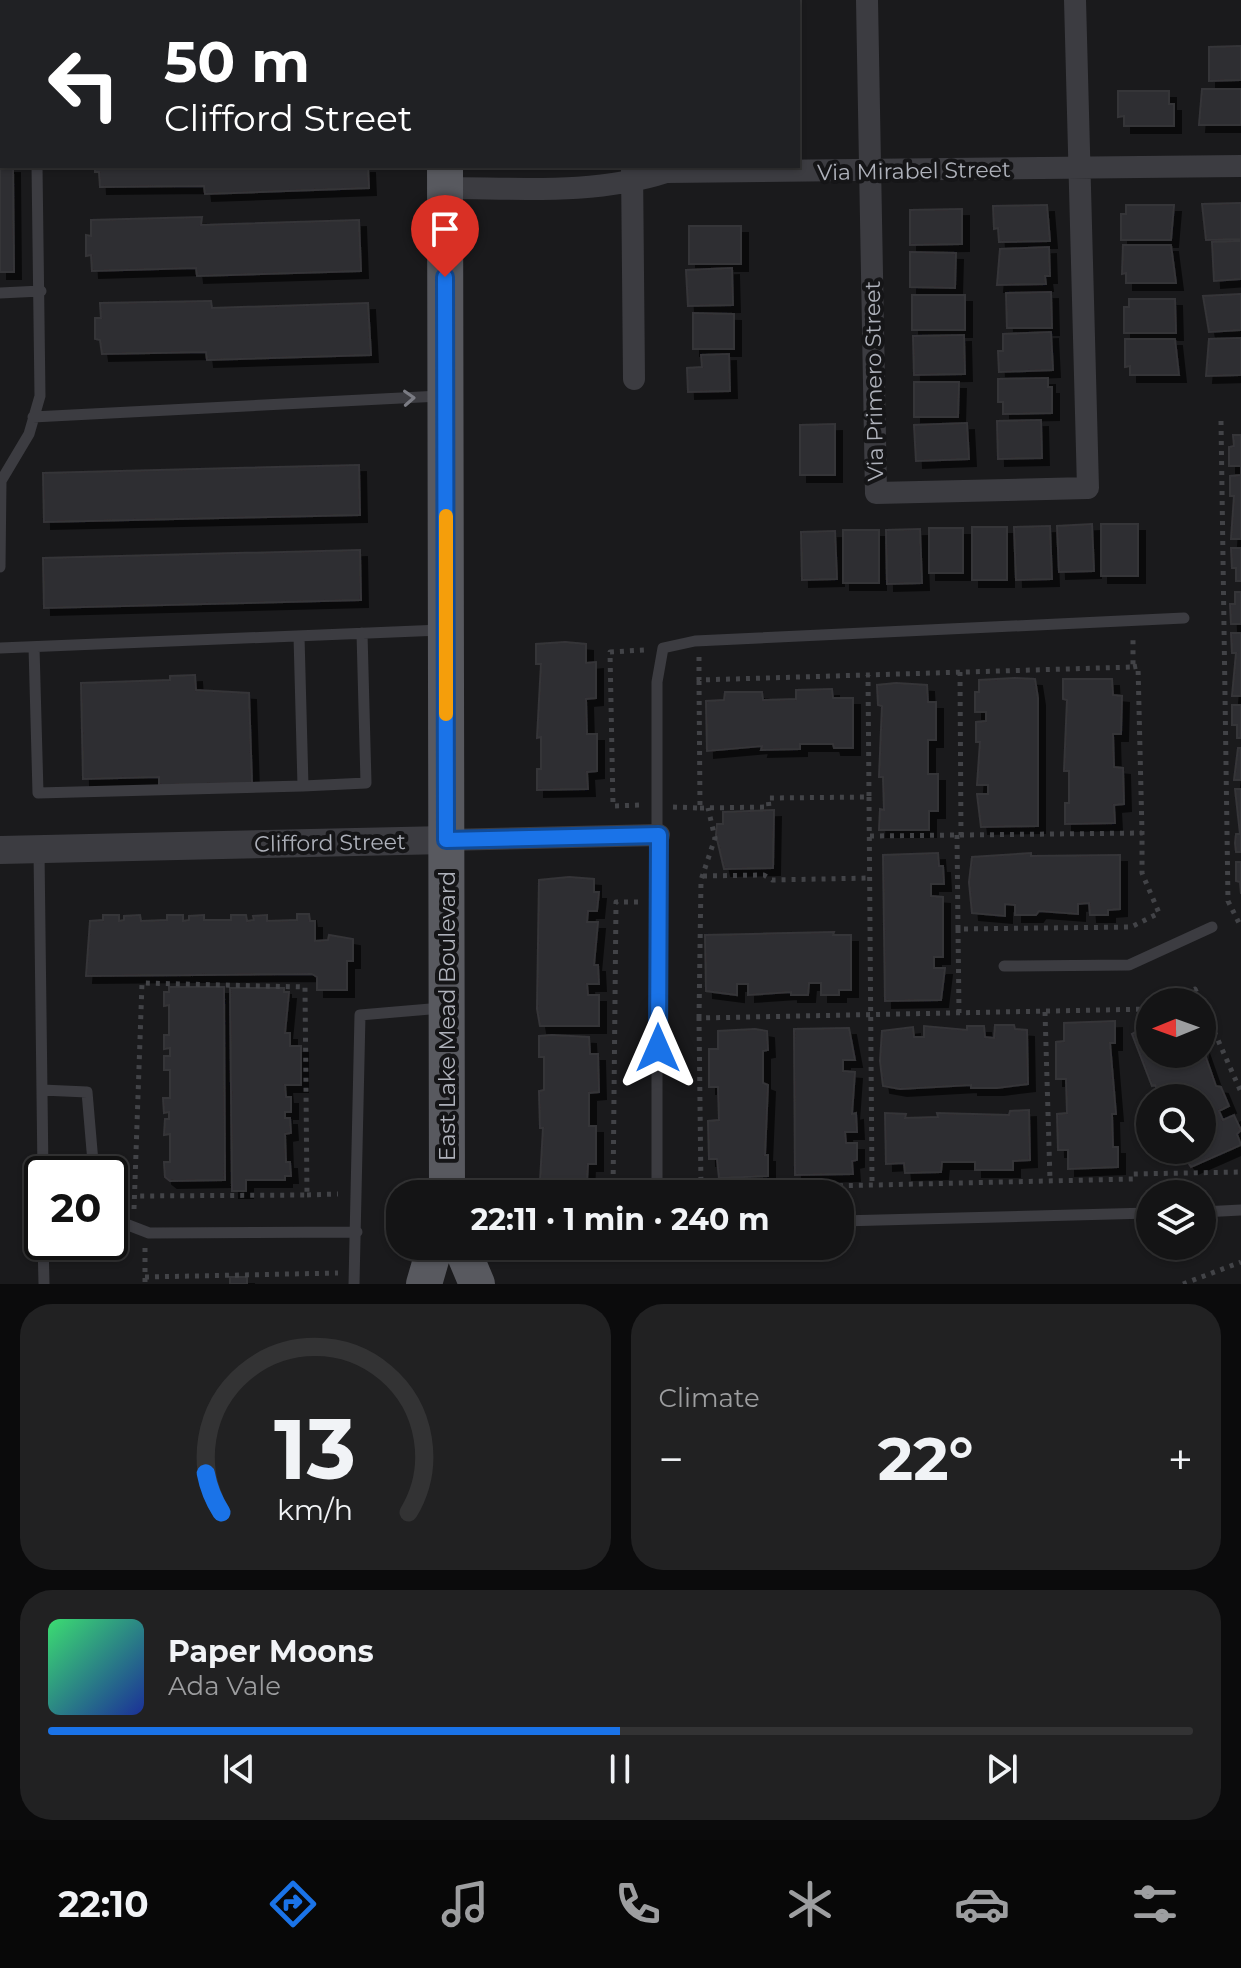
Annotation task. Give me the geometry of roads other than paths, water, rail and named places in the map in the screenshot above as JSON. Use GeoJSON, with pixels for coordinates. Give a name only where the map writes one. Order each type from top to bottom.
{"type":"FeatureCollection","features":[{"type":"Feature","properties":{"kind":"main road","name":"East Lake Mead Boulevard"},"geometry":{"type":"LineString","coordinates":[[445,177],[447,1180]]}},
{"type":"Feature","properties":{"kind":"main road"},"geometry":{"type":"LineString","coordinates":[[424,1284],[431,1260]]}},
{"type":"Feature","properties":{"kind":"main road"},"geometry":{"type":"LineString","coordinates":[[467,1260],[477,1284]]}},
{"type":"Feature","properties":{"kind":"street","name":"Via Primero Street"},"geometry":{"type":"LineString","coordinates":[[867,0],[876,493],[1088,488],[1075,0]]}},
{"type":"Feature","properties":{"kind":"street","name":"Via Mirabel Street"},"geometry":{"type":"LineString","coordinates":[[445,177],[601,187],[632,175],[666,172],[869,173],[1241,166]]}},
{"type":"Feature","properties":{"kind":"street"},"geometry":{"type":"LineString","coordinates":[[632,175],[634,379]]}},
{"type":"Feature","properties":{"kind":"street","name":"Clifford Street"},"geometry":{"type":"LineString","coordinates":[[0,850],[659,835]]}},
{"type":"Feature","properties":{"kind":"lane"},"geometry":{"type":"LineString","coordinates":[[0,567],[0,481],[29,434],[40,396],[37,168]]}},
{"type":"Feature","properties":{"kind":"lane"},"geometry":{"type":"LineString","coordinates":[[0,293],[41,291]]}},
{"type":"Feature","properties":{"kind":"lane"},"geometry":{"type":"LineString","coordinates":[[33,417],[446,396]]}},
{"type":"Feature","properties":{"kind":"lane"},"geometry":{"type":"LineString","coordinates":[[657,1180],[657,682],[663,648],[698,641],[1184,618]]}},
{"type":"Feature","properties":{"kind":"lane"},"geometry":{"type":"LineString","coordinates":[[0,648],[446,629]]}},
{"type":"Feature","properties":{"kind":"lane"},"geometry":{"type":"LineString","coordinates":[[34,647],[38,793],[303,786],[366,783],[362,633]]}},
{"type":"Feature","properties":{"kind":"lane"},"geometry":{"type":"LineString","coordinates":[[299,636],[303,786]]}},
{"type":"Feature","properties":{"kind":"lane"},"geometry":{"type":"LineString","coordinates":[[39,849],[43,1156]]}},
{"type":"Feature","properties":{"kind":"lane"},"geometry":{"type":"LineString","coordinates":[[1004,966],[1129,965],[1212,927]]}},
{"type":"Feature","properties":{"kind":"lane"},"geometry":{"type":"LineString","coordinates":[[354,1278],[360,1015],[447,1008]]}},
{"type":"Feature","properties":{"kind":"lane"},"geometry":{"type":"LineString","coordinates":[[42,1090],[87,1092],[92,1156]]}},
{"type":"Feature","properties":{"kind":"lane"},"geometry":{"type":"LineString","coordinates":[[1216,1211],[1241,1210]]}},
{"type":"Feature","properties":{"kind":"lane"},"geometry":{"type":"LineString","coordinates":[[854,1221],[1136,1213]]}},
{"type":"Feature","properties":{"kind":"lane"},"geometry":{"type":"LineString","coordinates":[[128,1225],[145,1231],[357,1232]]}},
{"type":"Feature","properties":{"kind":"lane"},"geometry":{"type":"LineString","coordinates":[[43,1260],[44,1284]]}}]}
